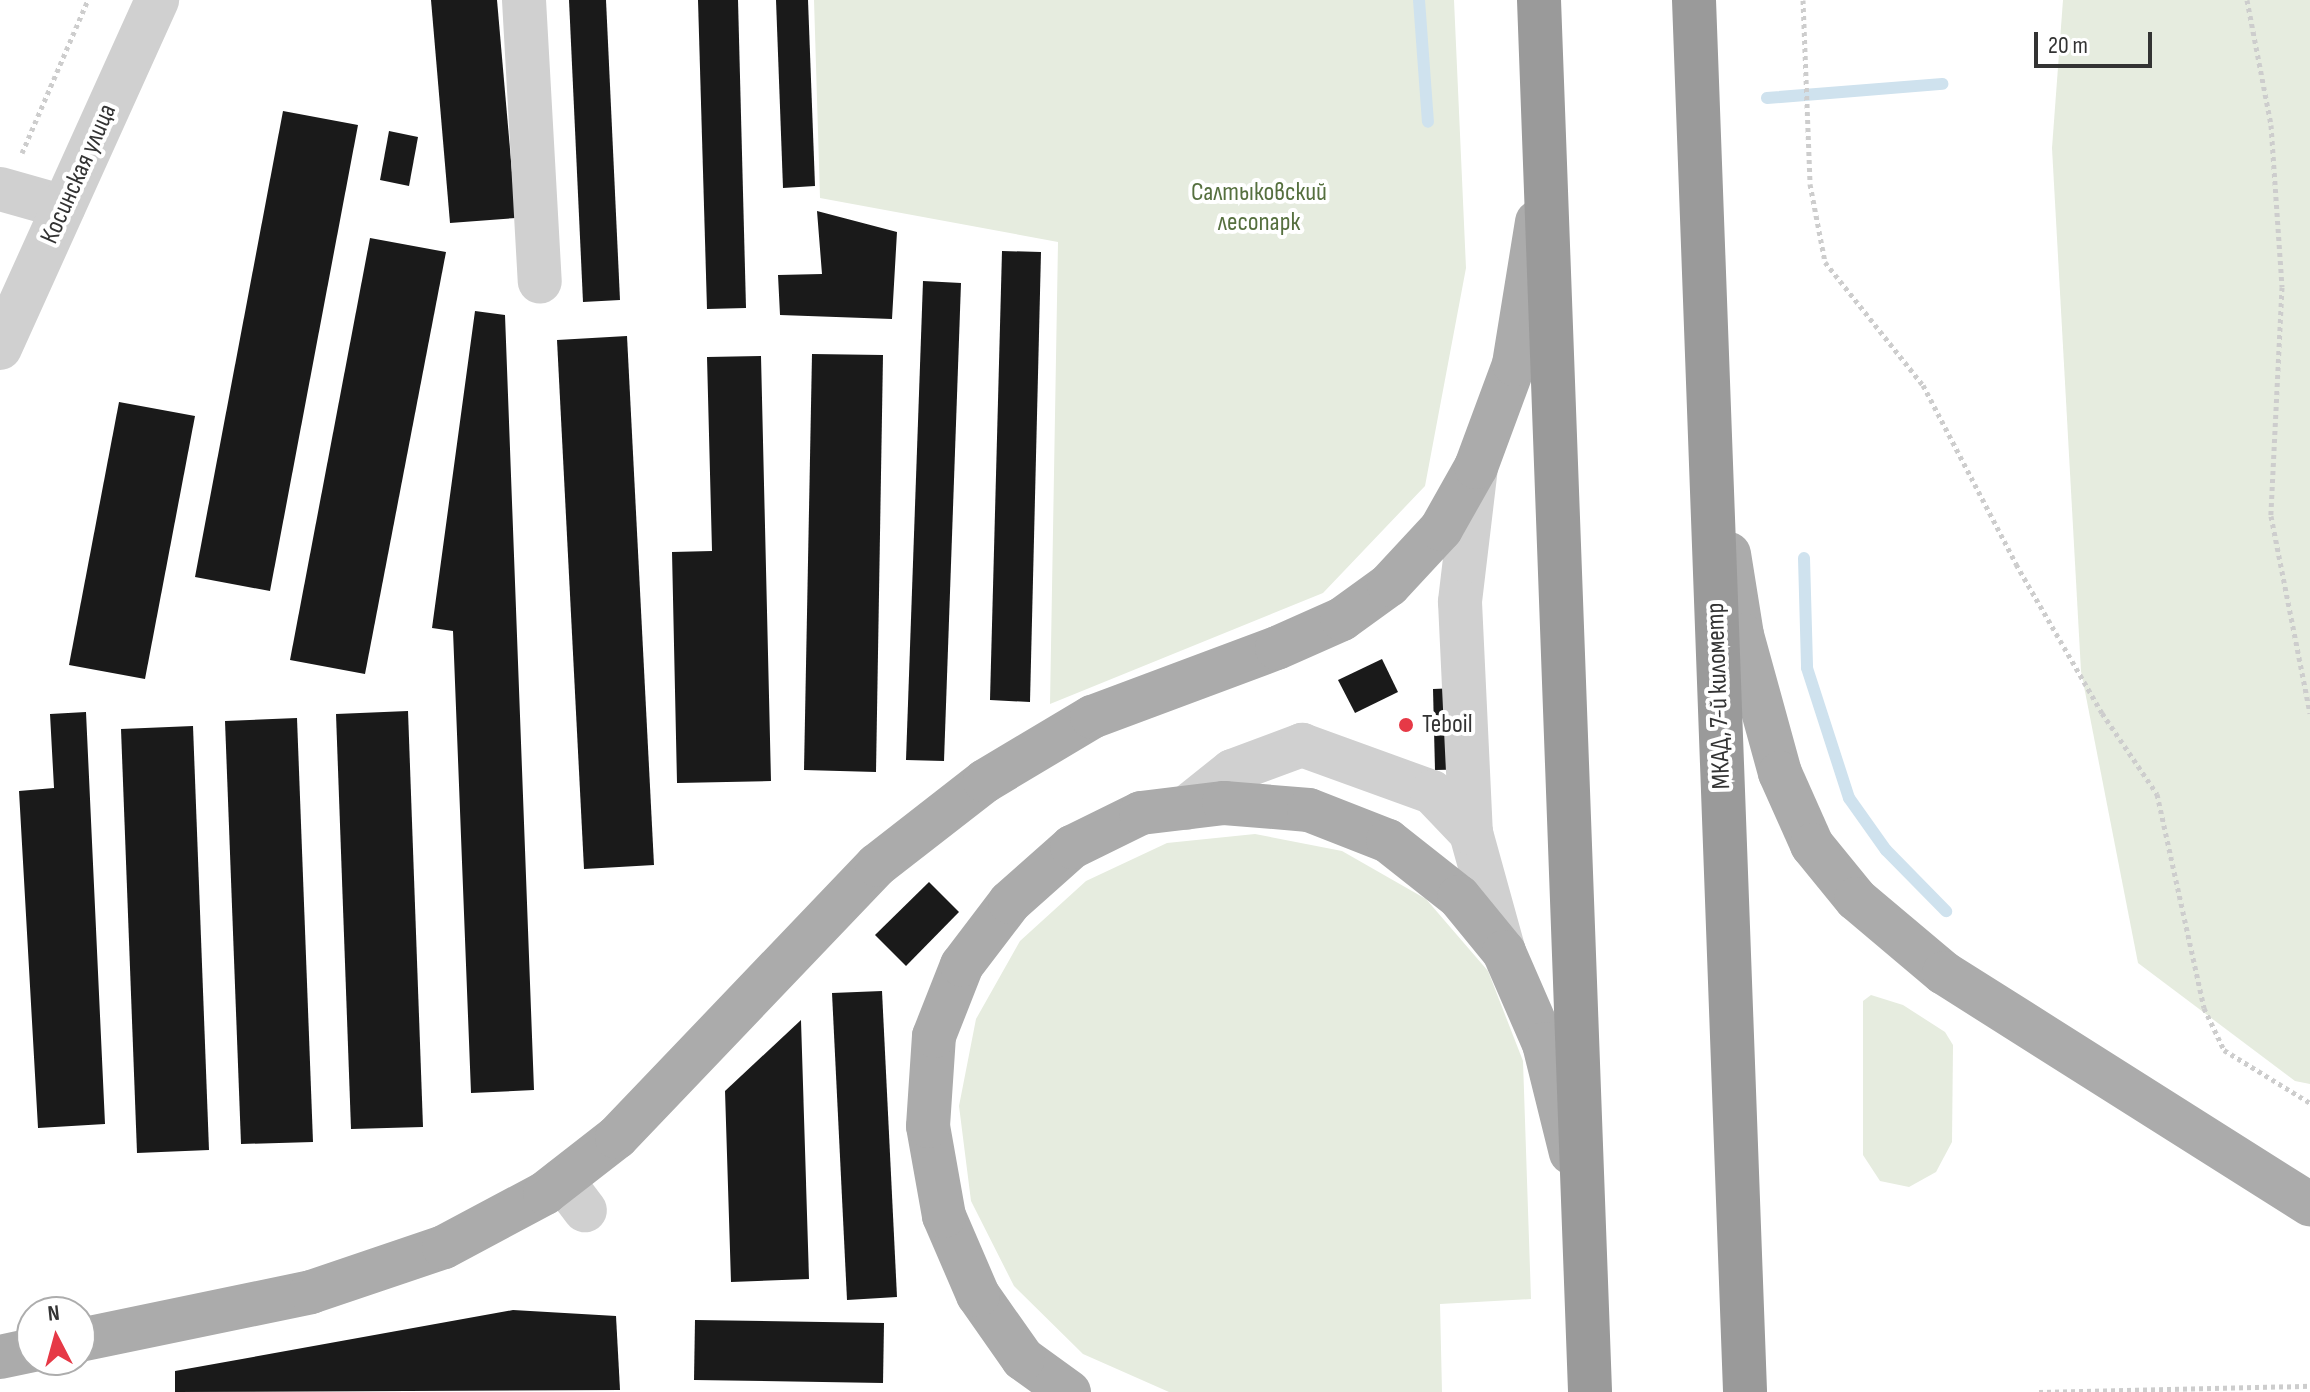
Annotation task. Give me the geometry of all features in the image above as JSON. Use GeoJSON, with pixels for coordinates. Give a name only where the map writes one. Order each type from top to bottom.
{"type":"FeatureCollection","features":[{"type":"Feature","properties":{"kind":"highway"},"geometry":{"type":"LineString","coordinates":[[1539,0],[1590,1392]]}},
{"type":"Feature","properties":{"kind":"highway","name":"МКАД, 7-й километр"},"geometry":{"type":"LineString","coordinates":[[1694,0],[1745,1392]]}},
{"type":"Feature","properties":{"kind":"main road"},"geometry":{"type":"LineString","coordinates":[[96,1337],[311,1292],[444,1247],[574,1195],[617,1137],[877,865],[985,781],[1092,717],[1342,619],[1389,585],[1441,529],[1476,467],[1514,364],[1545,169]]}},
{"type":"Feature","properties":{"kind":"main road"},"geometry":{"type":"LineString","coordinates":[[1710,439],[1742,635],[1780,773],[1812,845],[1856,899],[1944,973],[2310,1204]]}},
{"type":"Feature","properties":{"kind":"main road"},"geometry":{"type":"LineString","coordinates":[[1069,1392],[1023,1359],[978,1295],[944,1216],[928,1126],[934,1036],[962,965],[1010,902],[1072,847],[1141,813],[1224,803],[1309,810],[1388,841],[1459,897],[1504,952],[1544,1044],[1583,1201]]}},
{"type":"Feature","properties":{"kind":"street","name":"Косинская улица"},"geometry":{"type":"LineString","coordinates":[[0,348],[157,0]]}},
{"type":"Feature","properties":{"kind":"street"},"geometry":{"type":"LineString","coordinates":[[524,0],[540,282]]}},
{"type":"Feature","properties":{"kind":"street"},"geometry":{"type":"LineString","coordinates":[[3,190],[64,207]]}},
{"type":"Feature","properties":{"kind":"street"},"geometry":{"type":"LineString","coordinates":[[1476,467],[1460,602],[1471,833],[1504,952]]}},
{"type":"Feature","properties":{"kind":"street"},"geometry":{"type":"LineString","coordinates":[[1186,808],[1232,771],[1302,745],[1432,792],[1471,833]]}},
{"type":"Feature","properties":{"kind":"path"},"geometry":{"type":"LineString","coordinates":[[3,190],[88,0]]}},
{"type":"Feature","properties":{"kind":"path"},"geometry":{"type":"LineString","coordinates":[[1803,0],[1810,184],[1825,262],[1923,385],[2016,564],[2102,713],[2157,794],[2204,1008],[2224,1050],[2310,1103]]}},
{"type":"Feature","properties":{"kind":"path"},"geometry":{"type":"LineString","coordinates":[[2247,0],[2271,125],[2282,287],[2271,516],[2310,713]]}},
{"type":"Feature","properties":{"kind":"path"},"geometry":{"type":"LineString","coordinates":[[2039,1392],[2310,1386]]}},
{"type":"Feature","properties":{"kind":"green space","name":"Салтыковский лесопарк"},"geometry":{"type":"Polygon","coordinates":[[[814,0],[1454,0],[1466,268],[1425,486],[1323,593],[1050,704],[1058,242],[820,198],[814,0]]]}},
{"type":"Feature","properties":{"kind":"green space"},"geometry":{"type":"Polygon","coordinates":[[[2063,0],[2310,0],[2310,1084],[2295,1081],[2138,963],[2081,671],[2052,148],[2063,0]]]}},
{"type":"Feature","properties":{"kind":"green space"},"geometry":{"type":"Polygon","coordinates":[[[1255,834],[1342,851],[1426,899],[1488,971],[1523,1061],[1531,1299],[1440,1304],[1442,1392],[1169,1392],[1083,1354],[1014,1286],[971,1201],[959,1106],[976,1019],[1020,941],[1086,881],[1167,843],[1255,834]]]}},
{"type":"Feature","properties":{"kind":"green space"},"geometry":{"type":"Polygon","coordinates":[[[1871,995],[1903,1005],[1945,1032],[1953,1045],[1952,1142],[1936,1172],[1909,1187],[1880,1181],[1863,1155],[1863,1001],[1871,995]]]}},
{"type":"Feature","properties":{"kind":"building"},"geometry":{"type":"Polygon","coordinates":[[[431,0],[497,0],[516,218],[450,223],[431,0]]]}},
{"type":"Feature","properties":{"kind":"building"},"geometry":{"type":"Polygon","coordinates":[[[569,0],[606,0],[620,300],[583,302],[569,0]]]}},
{"type":"Feature","properties":{"kind":"building"},"geometry":{"type":"Polygon","coordinates":[[[698,0],[738,0],[746,308],[707,309],[698,0]]]}},
{"type":"Feature","properties":{"kind":"building"},"geometry":{"type":"Polygon","coordinates":[[[776,0],[808,0],[815,186],[783,188],[776,0]]]}},
{"type":"Feature","properties":{"kind":"building"},"geometry":{"type":"Polygon","coordinates":[[[283,111],[358,125],[270,591],[195,577],[283,111]]]}},
{"type":"Feature","properties":{"kind":"building"},"geometry":{"type":"Polygon","coordinates":[[[389,131],[418,137],[409,186],[380,180],[389,131]]]}},
{"type":"Feature","properties":{"kind":"building"},"geometry":{"type":"Polygon","coordinates":[[[817,211],[897,232],[892,319],[780,315],[778,275],[822,274],[817,211]]]}},
{"type":"Feature","properties":{"kind":"building"},"geometry":{"type":"Polygon","coordinates":[[[370,238],[446,252],[365,674],[290,660],[370,238]]]}},
{"type":"Feature","properties":{"kind":"building"},"geometry":{"type":"Polygon","coordinates":[[[1002,251],[1041,252],[1030,702],[990,700],[1002,251]]]}},
{"type":"Feature","properties":{"kind":"building"},"geometry":{"type":"Polygon","coordinates":[[[923,281],[961,283],[944,761],[906,760],[923,281]]]}},
{"type":"Feature","properties":{"kind":"building"},"geometry":{"type":"Polygon","coordinates":[[[475,311],[505,315],[534,1090],[471,1093],[453,631],[432,628],[475,311]]]}},
{"type":"Feature","properties":{"kind":"building"},"geometry":{"type":"Polygon","coordinates":[[[627,336],[654,865],[584,869],[557,340],[627,336]]]}},
{"type":"Feature","properties":{"kind":"building"},"geometry":{"type":"Polygon","coordinates":[[[812,354],[883,355],[876,772],[804,770],[812,354]]]}},
{"type":"Feature","properties":{"kind":"building"},"geometry":{"type":"Polygon","coordinates":[[[761,356],[771,781],[677,783],[672,552],[712,551],[707,357],[761,356]]]}},
{"type":"Feature","properties":{"kind":"building"},"geometry":{"type":"Polygon","coordinates":[[[119,402],[195,416],[145,679],[69,665],[119,402]]]}},
{"type":"Feature","properties":{"kind":"building"},"geometry":{"type":"Polygon","coordinates":[[[1382,659],[1398,692],[1355,713],[1338,680],[1382,659]]]}},
{"type":"Feature","properties":{"kind":"building"},"geometry":{"type":"Polygon","coordinates":[[[1482,687],[1484,769],[1435,770],[1433,689],[1482,687]]]}},
{"type":"Feature","properties":{"kind":"building"},"geometry":{"type":"Polygon","coordinates":[[[408,711],[423,1127],[351,1129],[336,714],[408,711]]]}},
{"type":"Feature","properties":{"kind":"building"},"geometry":{"type":"Polygon","coordinates":[[[86,712],[105,1124],[38,1128],[19,791],[54,788],[50,714],[86,712]]]}},
{"type":"Feature","properties":{"kind":"building"},"geometry":{"type":"Polygon","coordinates":[[[297,718],[313,1142],[241,1144],[225,721],[297,718]]]}},
{"type":"Feature","properties":{"kind":"building"},"geometry":{"type":"Polygon","coordinates":[[[193,726],[209,1150],[137,1153],[121,729],[193,726]]]}},
{"type":"Feature","properties":{"kind":"building"},"geometry":{"type":"Polygon","coordinates":[[[929,882],[959,912],[906,966],[875,935],[929,882]]]}},
{"type":"Feature","properties":{"kind":"building"},"geometry":{"type":"Polygon","coordinates":[[[882,991],[897,1297],[847,1300],[832,993],[882,991]]]}},
{"type":"Feature","properties":{"kind":"building"},"geometry":{"type":"Polygon","coordinates":[[[801,1020],[809,1279],[731,1282],[725,1091],[801,1020]]]}},
{"type":"Feature","properties":{"kind":"building"},"geometry":{"type":"Polygon","coordinates":[[[513,1310],[616,1316],[620,1390],[175,1392],[175,1371],[513,1310]]]}},
{"type":"Feature","properties":{"kind":"building"},"geometry":{"type":"Polygon","coordinates":[[[695,1320],[884,1323],[883,1383],[694,1380],[695,1320]]]}},
{"type":"Feature","properties":{"kind":"waterway"},"geometry":{"type":"LineString","coordinates":[[1419,0],[1428,122]]}},
{"type":"Feature","properties":{"kind":"waterway"},"geometry":{"type":"LineString","coordinates":[[1767,98],[1942,84]]}},
{"type":"Feature","properties":{"kind":"waterway"},"geometry":{"type":"LineString","coordinates":[[1804,558],[1807,668],[1849,798],[1886,850],[1946,911]]}},
{"type":"Feature","properties":{"kind":"place","name":"Teboil"},"geometry":{"type":"Point","coordinates":[1406,725]}}]}
